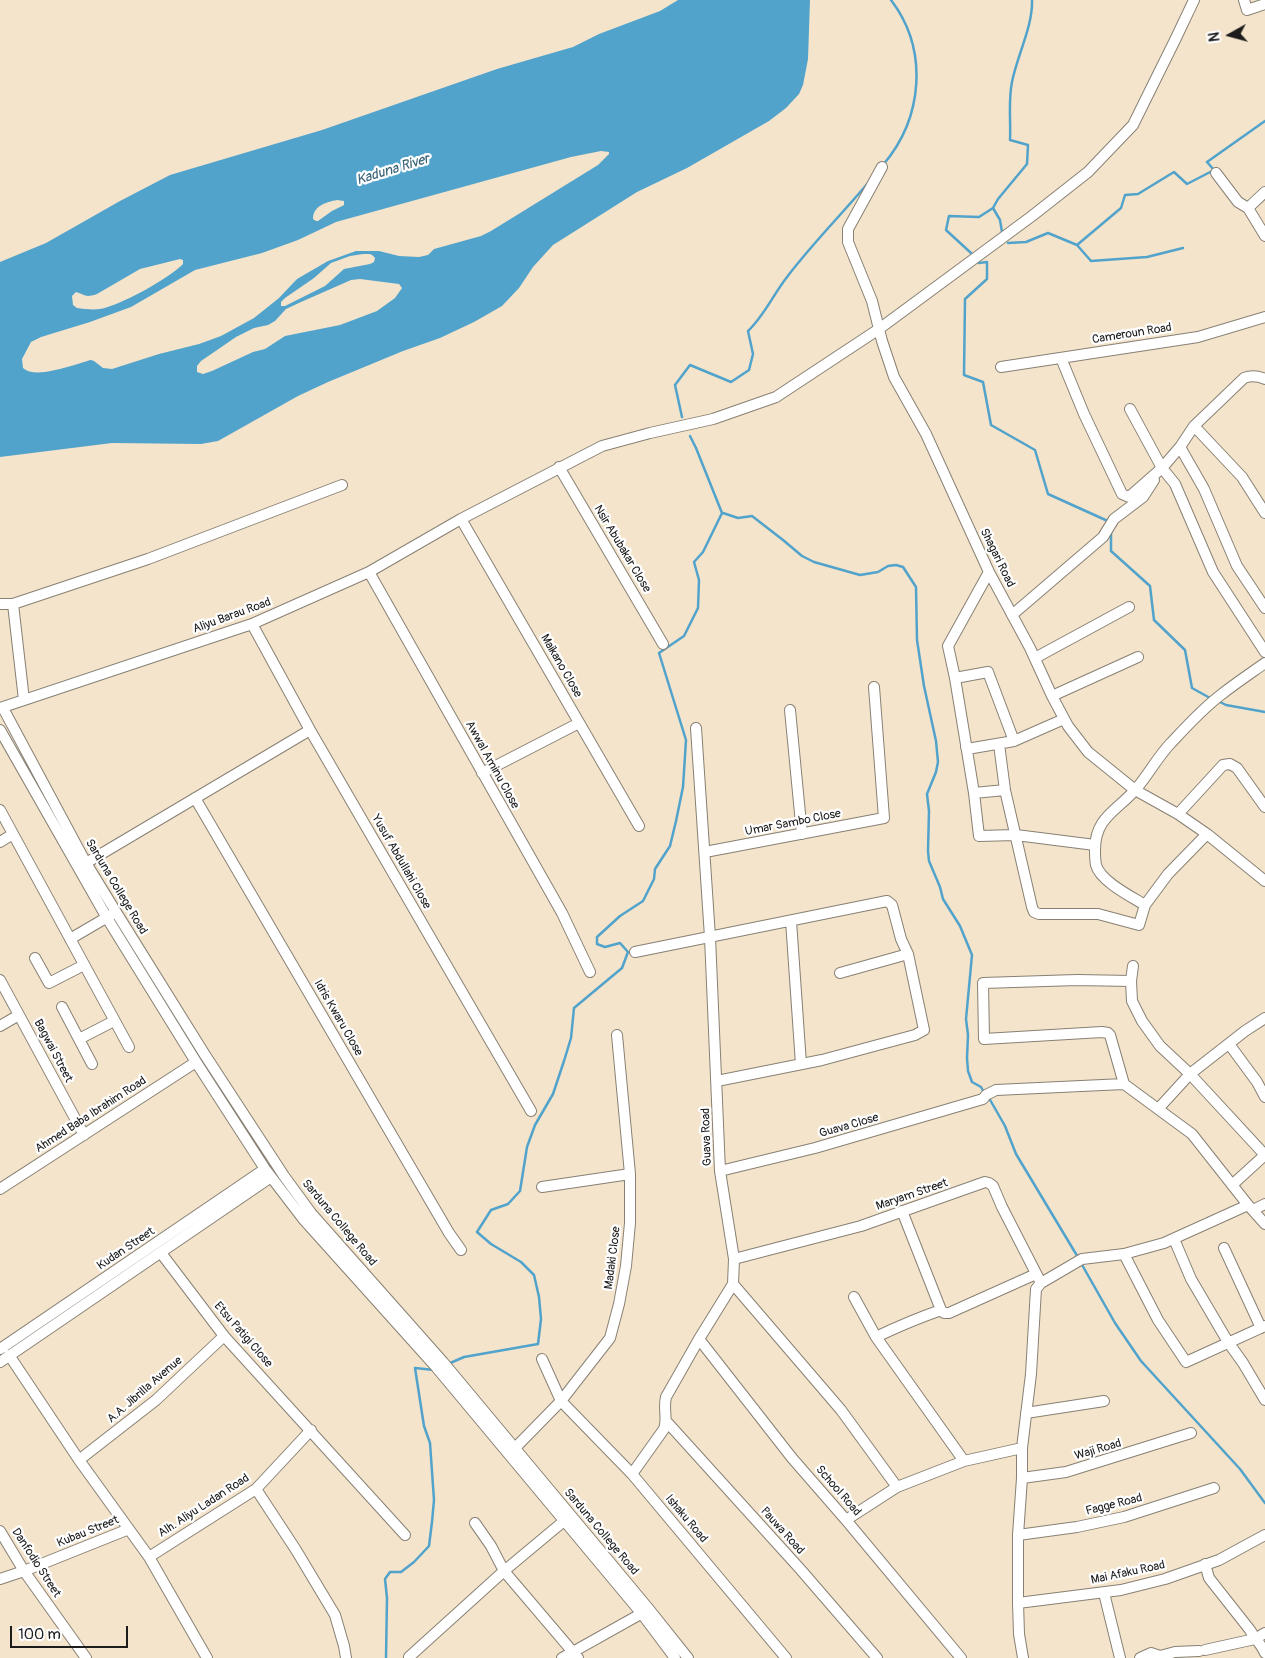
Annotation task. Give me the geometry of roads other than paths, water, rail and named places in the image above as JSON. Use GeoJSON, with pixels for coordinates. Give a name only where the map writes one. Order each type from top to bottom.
{"type":"FeatureCollection","features":[{"type":"Feature","properties":{"kind":"street","name":"Aliyu Barau Road"},"geometry":{"type":"LineString","coordinates":[[1,708],[252,624],[369,572],[461,519],[602,446],[650,432],[712,419],[776,397],[879,329],[1032,216],[1094,165],[1133,125],[1194,0]]}},
{"type":"Feature","properties":{"kind":"street"},"geometry":{"type":"LineString","coordinates":[[1244,0],[1247,10],[1265,4]]}},
{"type":"Feature","properties":{"kind":"street","name":"Shagari Road"},"geometry":{"type":"LineString","coordinates":[[882,166],[848,229],[848,242],[872,301],[894,377],[926,434],[989,572],[1035,658],[1064,719],[1088,752],[1135,790],[1178,814],[1207,834],[1265,881]]}},
{"type":"Feature","properties":{"kind":"street"},"geometry":{"type":"LineString","coordinates":[[1216,172],[1238,202],[1248,208],[1265,236]]}},
{"type":"Feature","properties":{"kind":"street"},"geometry":{"type":"LineString","coordinates":[[1248,208],[1265,192]]}},
{"type":"Feature","properties":{"kind":"street","name":"Cameroun Road"},"geometry":{"type":"LineString","coordinates":[[1001,367],[1198,337],[1265,317]]}},
{"type":"Feature","properties":{"kind":"street"},"geometry":{"type":"LineString","coordinates":[[1060,358],[1122,494],[1129,497],[1162,468]]}},
{"type":"Feature","properties":{"kind":"street"},"geometry":{"type":"LineString","coordinates":[[1012,615],[1103,537],[1111,524],[1143,497],[1194,426],[1244,378],[1259,376],[1265,380]]}},
{"type":"Feature","properties":{"kind":"street"},"geometry":{"type":"LineString","coordinates":[[1130,409],[1162,468],[1175,484],[1213,572],[1265,652]]}},
{"type":"Feature","properties":{"kind":"street"},"geometry":{"type":"LineString","coordinates":[[1194,426],[1242,477],[1265,513]]}},
{"type":"Feature","properties":{"kind":"street"},"geometry":{"type":"LineString","coordinates":[[1180,447],[1204,489],[1237,566],[1265,608]]}},
{"type":"Feature","properties":{"kind":"street","name":"Nsir Abubakar Close"},"geometry":{"type":"LineString","coordinates":[[559,467],[663,644]]}},
{"type":"Feature","properties":{"kind":"street"},"geometry":{"type":"LineString","coordinates":[[0,604],[13,604],[148,559],[342,485]]}},
{"type":"Feature","properties":{"kind":"street","name":"Maikano Close"},"geometry":{"type":"LineString","coordinates":[[461,519],[639,826]]}},
{"type":"Feature","properties":{"kind":"street","name":"Awwal Aminu Close"},"geometry":{"type":"LineString","coordinates":[[369,572],[562,913],[590,972]]}},
{"type":"Feature","properties":{"kind":"street"},"geometry":{"type":"LineString","coordinates":[[989,572],[948,646],[974,793],[979,836],[1016,835],[1095,845]]}},
{"type":"Feature","properties":{"kind":"street"},"geometry":{"type":"LineString","coordinates":[[13,604],[24,700]]}},
{"type":"Feature","properties":{"kind":"street"},"geometry":{"type":"LineString","coordinates":[[1035,658],[1129,607]]}},
{"type":"Feature","properties":{"kind":"street","name":"Yusuf Abdullahi Close"},"geometry":{"type":"LineString","coordinates":[[252,624],[310,730],[531,1111]]}},
{"type":"Feature","properties":{"kind":"street"},"geometry":{"type":"LineString","coordinates":[[1052,696],[1138,657]]}},
{"type":"Feature","properties":{"kind":"street"},"geometry":{"type":"LineString","coordinates":[[1145,905],[1102,875],[1095,863],[1095,845],[1098,830],[1103,821],[1135,790],[1169,745],[1210,704],[1265,663]]}},
{"type":"Feature","properties":{"kind":"street"},"geometry":{"type":"LineString","coordinates":[[955,678],[988,672],[1014,741]]}},
{"type":"Feature","properties":{"kind":"street","name":"Umar Sambo Close"},"geometry":{"type":"LineString","coordinates":[[705,852],[884,818],[874,687]]}},
{"type":"Feature","properties":{"kind":"street","name":"Sarduna College Road"},"geometry":{"type":"LineString","coordinates":[[1,708],[86,863],[111,915],[284,1176],[306,1206],[439,1365]]}},
{"type":"Feature","properties":{"kind":"street"},"geometry":{"type":"LineString","coordinates":[[790,710],[802,834]]}},
{"type":"Feature","properties":{"kind":"street"},"geometry":{"type":"LineString","coordinates":[[966,746],[966,749],[1014,741],[1064,719]]}},
{"type":"Feature","properties":{"kind":"street"},"geometry":{"type":"LineString","coordinates":[[482,773],[579,723]]}},
{"type":"Feature","properties":{"kind":"street","name":"Guava Road"},"geometry":{"type":"LineString","coordinates":[[696,728],[710,937],[720,1170],[734,1259],[733,1284]]}},
{"type":"Feature","properties":{"kind":"street","name":"Sarduna College Road"},"geometry":{"type":"LineString","coordinates":[[0,730],[111,915],[196,1062],[268,1173],[304,1220],[515,1448],[645,1611],[675,1658]]}},
{"type":"Feature","properties":{"kind":"street"},"geometry":{"type":"LineString","coordinates":[[86,863],[310,730]]}},
{"type":"Feature","properties":{"kind":"street"},"geometry":{"type":"LineString","coordinates":[[999,744],[1005,790],[1034,912],[1039,914],[1098,914],[1139,926],[1145,905],[1168,874],[1207,834]]}},
{"type":"Feature","properties":{"kind":"street"},"geometry":{"type":"LineString","coordinates":[[1178,814],[1223,765],[1230,764],[1237,768],[1265,807]]}},
{"type":"Feature","properties":{"kind":"street"},"geometry":{"type":"LineString","coordinates":[[974,793],[1005,790]]}},
{"type":"Feature","properties":{"kind":"street","name":"Idris Kwaru Close"},"geometry":{"type":"LineString","coordinates":[[195,798],[448,1233],[461,1250]]}},
{"type":"Feature","properties":{"kind":"street"},"geometry":{"type":"LineString","coordinates":[[0,810],[129,1047]]}},
{"type":"Feature","properties":{"kind":"street"},"geometry":{"type":"LineString","coordinates":[[0,842],[13,834]]}},
{"type":"Feature","properties":{"kind":"street"},"geometry":{"type":"LineString","coordinates":[[636,952],[887,901],[892,905],[901,939],[908,954],[924,1030],[915,1035],[822,1060],[717,1081]]}},
{"type":"Feature","properties":{"kind":"street"},"geometry":{"type":"LineString","coordinates":[[70,940],[111,915]]}},
{"type":"Feature","properties":{"kind":"street"},"geometry":{"type":"LineString","coordinates":[[791,921],[801,1064]]}},
{"type":"Feature","properties":{"kind":"street"},"geometry":{"type":"LineString","coordinates":[[840,973],[908,954]]}},
{"type":"Feature","properties":{"kind":"street"},"geometry":{"type":"LineString","coordinates":[[35,958],[49,983],[84,965]]}},
{"type":"Feature","properties":{"kind":"street"},"geometry":{"type":"LineString","coordinates":[[1133,966],[1131,981],[1132,1001],[1142,1021],[1160,1046],[1190,1074],[1265,1155],[1232,1185]]}},
{"type":"Feature","properties":{"kind":"street","name":"Bagwai Street"},"geometry":{"type":"LineString","coordinates":[[0,980],[84,1135]]}},
{"type":"Feature","properties":{"kind":"street"},"geometry":{"type":"LineString","coordinates":[[1131,981],[983,982],[984,1039],[1108,1033],[1124,1084],[1192,1134],[1265,1224]]}},
{"type":"Feature","properties":{"kind":"street"},"geometry":{"type":"LineString","coordinates":[[62,1007],[92,1064]]}},
{"type":"Feature","properties":{"kind":"street"},"geometry":{"type":"LineString","coordinates":[[0,1026],[19,1014]]}},
{"type":"Feature","properties":{"kind":"street"},"geometry":{"type":"LineString","coordinates":[[1158,1109],[1190,1074],[1265,1018]]}},
{"type":"Feature","properties":{"kind":"street"},"geometry":{"type":"LineString","coordinates":[[80,1039],[114,1021]]}},
{"type":"Feature","properties":{"kind":"street","name":"Madaki Close"},"geometry":{"type":"LineString","coordinates":[[515,1448],[561,1401],[610,1338],[620,1304],[630,1223],[630,1174],[617,1036]]}},
{"type":"Feature","properties":{"kind":"street"},"geometry":{"type":"LineString","coordinates":[[1229,1044],[1257,1082],[1265,1097]]}},
{"type":"Feature","properties":{"kind":"street","name":"Ahmed Baba Ibrahim Road"},"geometry":{"type":"LineString","coordinates":[[0,1189],[196,1062]]}},
{"type":"Feature","properties":{"kind":"street","name":"Guava Close"},"geometry":{"type":"LineString","coordinates":[[720,1170],[816,1148],[983,1099],[986,1095],[996,1090],[1124,1084]]}},
{"type":"Feature","properties":{"kind":"street"},"geometry":{"type":"LineString","coordinates":[[0,1362],[161,1253],[268,1173]]}},
{"type":"Feature","properties":{"kind":"street","name":"Kudan Street"},"geometry":{"type":"LineString","coordinates":[[0,1349],[138,1256],[268,1173]]}},
{"type":"Feature","properties":{"kind":"street"},"geometry":{"type":"LineString","coordinates":[[542,1187],[630,1174]]}},
{"type":"Feature","properties":{"kind":"street","name":"Maryam Street"},"geometry":{"type":"LineString","coordinates":[[734,1259],[861,1226],[985,1182],[993,1186],[1038,1279]]}},
{"type":"Feature","properties":{"kind":"street"},"geometry":{"type":"LineString","coordinates":[[902,1211],[941,1310],[944,1313],[949,1313],[1038,1279],[1079,1260],[1124,1254],[1164,1244],[1250,1207],[1265,1204]]}},
{"type":"Feature","properties":{"kind":"street"},"geometry":{"type":"LineString","coordinates":[[1174,1239],[1191,1279],[1265,1400]]}},
{"type":"Feature","properties":{"kind":"street"},"geometry":{"type":"LineString","coordinates":[[1124,1254],[1158,1320],[1186,1362],[1263,1327],[1224,1248]]}},
{"type":"Feature","properties":{"kind":"street","name":"Etsu Patigi Close"},"geometry":{"type":"LineString","coordinates":[[161,1253],[224,1336],[405,1535]]}},
{"type":"Feature","properties":{"kind":"street"},"geometry":{"type":"LineString","coordinates":[[1023,1658],[1019,1634],[1018,1535],[1022,1448],[1031,1374],[1038,1279]]}},
{"type":"Feature","properties":{"kind":"street"},"geometry":{"type":"LineString","coordinates":[[632,1474],[664,1430],[667,1422],[664,1405],[666,1397],[733,1284],[841,1410],[897,1487]]}},
{"type":"Feature","properties":{"kind":"street"},"geometry":{"type":"LineString","coordinates":[[854,1297],[876,1337],[964,1461]]}},
{"type":"Feature","properties":{"kind":"street"},"geometry":{"type":"LineString","coordinates":[[876,1337],[912,1320],[941,1310]]}},
{"type":"Feature","properties":{"kind":"street","name":"A.A. Jibrilla Avenue"},"geometry":{"type":"LineString","coordinates":[[79,1460],[156,1400],[224,1336]]}},
{"type":"Feature","properties":{"kind":"street","name":"School Road"},"geometry":{"type":"LineString","coordinates":[[699,1339],[792,1458],[961,1658]]}},
{"type":"Feature","properties":{"kind":"street"},"geometry":{"type":"LineString","coordinates":[[9,1355],[79,1460],[149,1557],[207,1658]]}},
{"type":"Feature","properties":{"kind":"street","name":"Ishaku Road"},"geometry":{"type":"LineString","coordinates":[[542,1359],[561,1401],[632,1474],[786,1658]]}},
{"type":"Feature","properties":{"kind":"street","name":"Sarduna College Road"},"geometry":{"type":"LineString","coordinates":[[449,1376],[564,1521],[688,1658]]}},
{"type":"Feature","properties":{"kind":"street"},"geometry":{"type":"LineString","coordinates":[[1026,1413],[1104,1400]]}},
{"type":"Feature","properties":{"kind":"street","name":"Pauwa Road"},"geometry":{"type":"LineString","coordinates":[[667,1422],[801,1570],[877,1658]]}},
{"type":"Feature","properties":{"kind":"street","name":"Alh. Aliyu Ladan Road"},"geometry":{"type":"LineString","coordinates":[[149,1557],[256,1489],[311,1430]]}},
{"type":"Feature","properties":{"kind":"street","name":"Waji Road"},"geometry":{"type":"LineString","coordinates":[[1022,1478],[1066,1472],[1191,1433]]}},
{"type":"Feature","properties":{"kind":"street"},"geometry":{"type":"LineString","coordinates":[[846,1520],[897,1487],[964,1461],[1022,1448]]}},
{"type":"Feature","properties":{"kind":"street","name":"Fagge Road"},"geometry":{"type":"LineString","coordinates":[[1018,1535],[1077,1527],[1124,1517],[1214,1488]]}},
{"type":"Feature","properties":{"kind":"street"},"geometry":{"type":"LineString","coordinates":[[256,1489],[335,1615],[346,1658]]}},
{"type":"Feature","properties":{"kind":"street"},"geometry":{"type":"LineString","coordinates":[[409,1657],[504,1571],[564,1521]]}},
{"type":"Feature","properties":{"kind":"street"},"geometry":{"type":"LineString","coordinates":[[475,1523],[491,1546],[504,1571],[575,1655]]}},
{"type":"Feature","properties":{"kind":"street","name":"Kubau Street"},"geometry":{"type":"LineString","coordinates":[[0,1579],[129,1529]]}},
{"type":"Feature","properties":{"kind":"street","name":"Danfodio Street"},"geometry":{"type":"LineString","coordinates":[[0,1531],[24,1571],[86,1658]]}},
{"type":"Feature","properties":{"kind":"street","name":"Mai Afaku Road"},"geometry":{"type":"LineString","coordinates":[[1018,1603],[1104,1593],[1165,1580],[1219,1560],[1265,1536]]}},
{"type":"Feature","properties":{"kind":"street"},"geometry":{"type":"LineString","coordinates":[[1206,1564],[1209,1578],[1255,1639],[1261,1643],[1265,1653]]}},
{"type":"Feature","properties":{"kind":"street"},"geometry":{"type":"LineString","coordinates":[[1104,1593],[1120,1658]]}},
{"type":"Feature","properties":{"kind":"street"},"geometry":{"type":"LineString","coordinates":[[562,1658],[575,1655],[645,1611]]}},
{"type":"Feature","properties":{"kind":"street"},"geometry":{"type":"LineString","coordinates":[[1140,1658],[1151,1653],[1160,1656],[1176,1652],[1202,1650],[1255,1639],[1265,1633]]}},
{"type":"Feature","properties":{"kind":"water","name":"Kaduna River"},"geometry":{"type":"Polygon","coordinates":[[[678,0],[810,0],[808,59],[803,85],[799,94],[786,108],[769,121],[687,168],[637,192],[553,245],[502,306],[440,338],[403,351],[298,396],[218,441],[201,444],[112,443],[0,457],[0,262],[46,243],[170,175],[322,130],[497,69],[573,47],[599,34],[660,11],[678,0]],[[601,151],[571,157],[336,222],[298,240],[262,253],[195,270],[131,307],[31,342],[22,359],[23,368],[29,371],[46,372],[91,360],[103,368],[112,369],[199,344],[221,336],[254,318],[279,298],[297,279],[328,261],[356,251],[379,251],[399,256],[419,257],[428,255],[434,249],[481,236],[598,165],[609,152],[601,151]],[[337,200],[325,203],[315,211],[313,219],[316,221],[344,205],[344,201],[337,200]],[[368,254],[350,256],[331,263],[314,278],[285,298],[281,302],[281,306],[285,306],[325,286],[344,269],[370,264],[374,262],[375,258],[373,255],[368,254]],[[180,259],[140,269],[97,294],[88,296],[76,292],[72,296],[73,305],[77,308],[97,309],[119,303],[167,277],[183,264],[183,260],[180,259]],[[360,279],[351,280],[286,309],[275,321],[236,337],[201,361],[197,366],[197,372],[203,374],[212,371],[253,352],[265,349],[285,336],[340,325],[377,311],[395,298],[402,288],[399,284],[360,279]]]}},
{"type":"Feature","properties":{"kind":"waterway"},"geometry":{"type":"LineString","coordinates":[[883,165],[896,146],[906,126],[913,105],[916,84],[916,62],[911,40],[903,20],[891,0]]}},
{"type":"Feature","properties":{"kind":"waterway"},"geometry":{"type":"LineString","coordinates":[[971,253],[946,230],[949,216],[979,217],[993,208],[998,199],[1027,164],[1028,145],[1010,140],[1010,104],[1014,72],[1030,20],[1032,0]]}},
{"type":"Feature","properties":{"kind":"waterway"},"geometry":{"type":"LineString","coordinates":[[1077,245],[1121,208],[1125,195],[1138,194],[1174,172],[1187,184],[1214,170],[1207,162],[1265,121]]}},
{"type":"Feature","properties":{"kind":"waterway"},"geometry":{"type":"LineString","coordinates":[[682,417],[675,385],[690,365],[731,382],[749,370],[753,354],[748,331],[759,319],[782,284],[816,241],[868,183]]}},
{"type":"Feature","properties":{"kind":"waterway"},"geometry":{"type":"LineString","coordinates":[[993,208],[1000,220],[1002,232]]}},
{"type":"Feature","properties":{"kind":"waterway"},"geometry":{"type":"LineString","coordinates":[[1008,243],[1026,242],[1048,233],[1077,245],[1091,261],[1147,257],[1183,248]]}},
{"type":"Feature","properties":{"kind":"waterway"},"geometry":{"type":"LineString","coordinates":[[979,263],[987,262],[987,279],[965,299],[964,375],[983,382],[991,425],[1035,450],[1048,494],[1110,522]]}},
{"type":"Feature","properties":{"kind":"waterway"},"geometry":{"type":"LineString","coordinates":[[448,1364],[464,1357],[538,1344],[541,1319],[534,1275],[521,1262],[491,1244],[477,1232],[491,1210],[508,1204],[520,1191],[527,1147],[535,1125],[553,1094],[571,1038],[574,1008],[622,968],[628,952],[620,943],[605,947],[597,944],[597,937],[620,916],[643,901],[654,879],[655,869],[670,846],[683,787],[686,740],[659,653],[684,636],[698,608],[699,580],[694,562],[703,552],[722,513],[690,436]]}},
{"type":"Feature","properties":{"kind":"waterway"},"geometry":{"type":"LineString","coordinates":[[723,513],[738,518],[752,516],[802,556],[814,562],[860,575],[878,572],[888,566],[896,565],[903,567],[916,587],[917,640],[924,686],[936,741],[938,762],[927,794],[929,861],[943,899],[960,926],[972,955],[966,1019],[968,1071],[972,1082],[981,1087],[985,1094]]}},
{"type":"Feature","properties":{"kind":"waterway"},"geometry":{"type":"LineString","coordinates":[[1111,531],[1111,551],[1150,586],[1154,620],[1185,650],[1192,688],[1210,698]]}},
{"type":"Feature","properties":{"kind":"waterway"},"geometry":{"type":"LineString","coordinates":[[1218,701],[1226,705],[1265,712]]}},
{"type":"Feature","properties":{"kind":"waterway"},"geometry":{"type":"LineString","coordinates":[[989,1098],[1005,1126],[1016,1154],[1079,1259]]}},
{"type":"Feature","properties":{"kind":"waterway"},"geometry":{"type":"LineString","coordinates":[[1081,1263],[1115,1323],[1141,1361],[1240,1469],[1265,1503]]}},
{"type":"Feature","properties":{"kind":"waterway"},"geometry":{"type":"LineString","coordinates":[[386,1658],[387,1598],[385,1579],[390,1572],[401,1572],[414,1562],[429,1546],[434,1500],[430,1443],[424,1426],[415,1368],[434,1370]]}}]}
